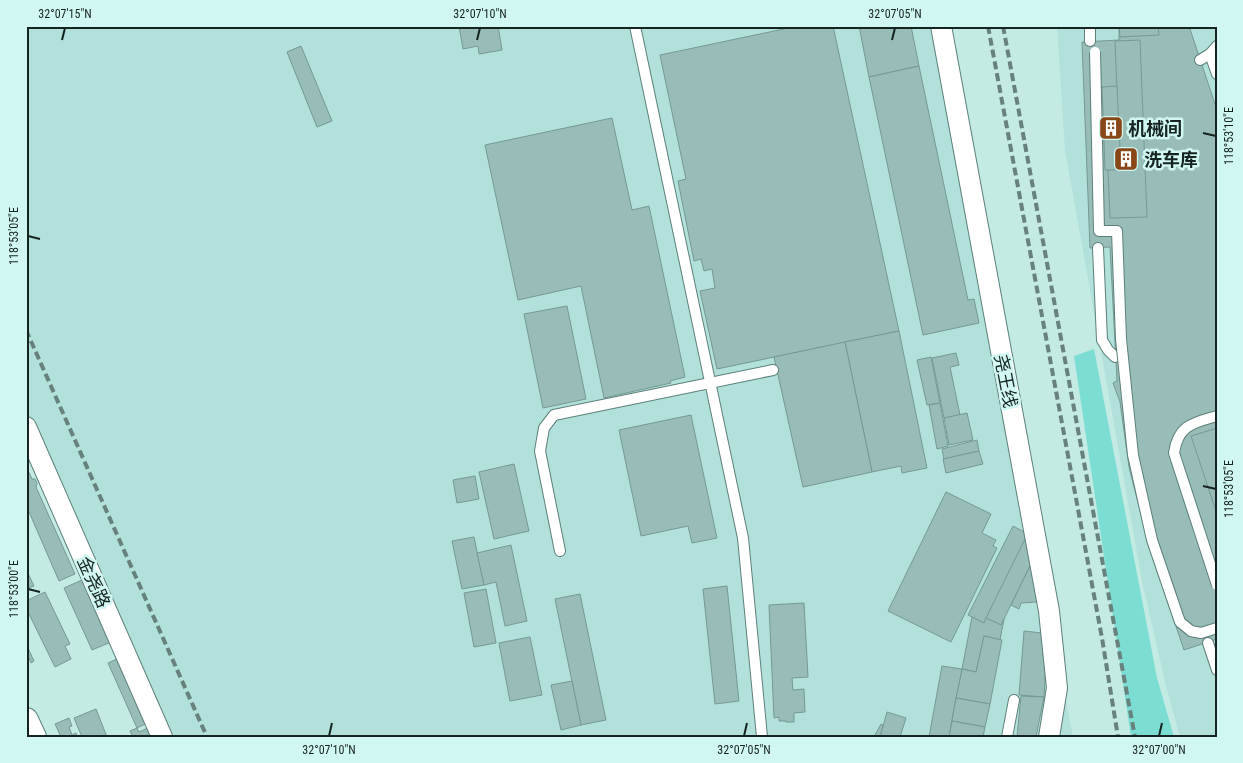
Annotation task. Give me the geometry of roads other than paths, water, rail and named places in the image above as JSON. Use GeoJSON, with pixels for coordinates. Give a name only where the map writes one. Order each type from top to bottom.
{"type":"FeatureCollection","features":[{"type":"Feature","properties":{"kind":"street","name":"尧王线"},"geometry":{"type":"LineString","coordinates":[[940,26],[1049,611],[1057,688],[1049,737]]}},
{"type":"Feature","properties":{"kind":"street","name":"金尧路"},"geometry":{"type":"LineString","coordinates":[[26,427],[162,737]]}},
{"type":"Feature","properties":{"kind":"street"},"geometry":{"type":"LineString","coordinates":[[26,720],[34,737]]}},
{"type":"Feature","properties":{"kind":"lane"},"geometry":{"type":"LineString","coordinates":[[635,26],[743,538],[762,737]]}},
{"type":"Feature","properties":{"kind":"lane"},"geometry":{"type":"LineString","coordinates":[[1090,26],[1090,41]]}},
{"type":"Feature","properties":{"kind":"lane"},"geometry":{"type":"LineString","coordinates":[[1200,60],[1213,50],[1217,74]]}},
{"type":"Feature","properties":{"kind":"lane"},"geometry":{"type":"LineString","coordinates":[[1095,52],[1099,231],[1117,231],[1121,339],[1133,455],[1152,540],[1180,622],[1191,631],[1200,633],[1217,628]]}},
{"type":"Feature","properties":{"kind":"lane"},"geometry":{"type":"LineString","coordinates":[[1098,248],[1102,340],[1115,357]]}},
{"type":"Feature","properties":{"kind":"lane"},"geometry":{"type":"LineString","coordinates":[[560,551],[540,451],[544,428],[554,415],[773,370]]}},
{"type":"Feature","properties":{"kind":"lane"},"geometry":{"type":"LineString","coordinates":[[1217,416],[1189,425],[1181,432],[1176,442],[1174,453],[1217,585]]}},
{"type":"Feature","properties":{"kind":"lane"},"geometry":{"type":"LineString","coordinates":[[1208,643],[1217,670]]}},
{"type":"Feature","properties":{"kind":"lane"},"geometry":{"type":"LineString","coordinates":[[1007,737],[1014,700]]}},
{"type":"Feature","properties":{"kind":"railway"},"geometry":{"type":"LineString","coordinates":[[988,26],[1102,638],[1118,737]]}},
{"type":"Feature","properties":{"kind":"railway"},"geometry":{"type":"LineString","coordinates":[[1003,26],[1135,737]]}},
{"type":"Feature","properties":{"kind":"railway"},"geometry":{"type":"LineString","coordinates":[[26,330],[207,737]]}},
{"type":"Feature","properties":{"kind":"place","name":"机械间"},"geometry":{"type":"Point","coordinates":[1111,128]}},
{"type":"Feature","properties":{"kind":"place","name":"洗车库"},"geometry":{"type":"Point","coordinates":[1126,159]}}]}
